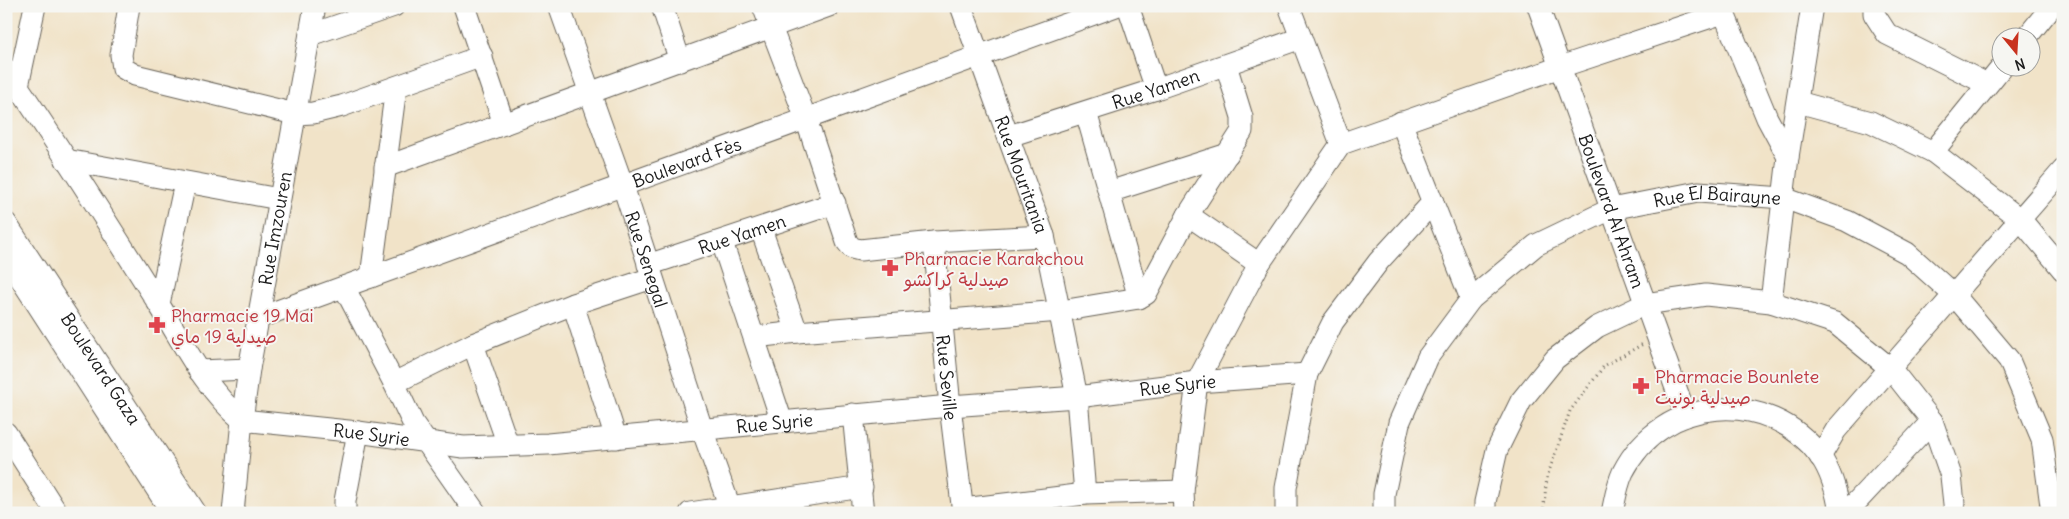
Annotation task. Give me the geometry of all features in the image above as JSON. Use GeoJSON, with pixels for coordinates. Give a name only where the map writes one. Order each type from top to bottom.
{"type":"FeatureCollection","features":[{"type":"Feature","properties":{"kind":"street"},"geometry":{"type":"LineString","coordinates":[[35,6],[12,77],[159,304],[199,371],[222,402],[242,420]]}},
{"type":"Feature","properties":{"kind":"street"},"geometry":{"type":"LineString","coordinates":[[129,6],[121,55],[123,68],[135,75],[295,114],[313,113],[342,106],[482,56]]}},
{"type":"Feature","properties":{"kind":"street","name":"Rue Imzouren"},"geometry":{"type":"LineString","coordinates":[[233,513],[249,369],[315,6]]}},
{"type":"Feature","properties":{"kind":"street"},"geometry":{"type":"LineString","coordinates":[[310,36],[394,6]]}},
{"type":"Feature","properties":{"kind":"street"},"geometry":{"type":"LineString","coordinates":[[464,6],[504,124]]}},
{"type":"Feature","properties":{"kind":"street","name":"Rue Senegal"},"geometry":{"type":"LineString","coordinates":[[559,6],[623,186],[702,429],[731,510]]}},
{"type":"Feature","properties":{"kind":"street"},"geometry":{"type":"LineString","coordinates":[[662,6],[680,61]]}},
{"type":"Feature","properties":{"kind":"street"},"geometry":{"type":"LineString","coordinates":[[763,6],[806,119],[847,242],[852,248],[860,250],[934,242],[1044,236]]}},
{"type":"Feature","properties":{"kind":"street"},"geometry":{"type":"LineString","coordinates":[[384,166],[590,94],[829,6]]}},
{"type":"Feature","properties":{"kind":"street","name":"Rue Mouritania"},"geometry":{"type":"LineString","coordinates":[[961,6],[1044,236],[1061,311],[1077,398],[1085,494]]}},
{"type":"Feature","properties":{"kind":"street","name":"Boulevard Fès"},"geometry":{"type":"LineString","coordinates":[[258,318],[1116,6]]}},
{"type":"Feature","properties":{"kind":"street"},"geometry":{"type":"LineString","coordinates":[[1128,6],[1156,89]]}},
{"type":"Feature","properties":{"kind":"street"},"geometry":{"type":"LineString","coordinates":[[1289,6],[1341,144]]}},
{"type":"Feature","properties":{"kind":"street","name":"Boulevard Al Ahram"},"geometry":{"type":"LineString","coordinates":[[1538,6],[1686,416]]}},
{"type":"Feature","properties":{"kind":"street"},"geometry":{"type":"LineString","coordinates":[[1771,302],[1788,157],[1812,6]]}},
{"type":"Feature","properties":{"kind":"street"},"geometry":{"type":"LineString","coordinates":[[1874,6],[1874,14],[1888,34],[1987,84]]}},
{"type":"Feature","properties":{"kind":"street"},"geometry":{"type":"LineString","coordinates":[[2034,28],[2052,6]]}},
{"type":"Feature","properties":{"kind":"street"},"geometry":{"type":"LineString","coordinates":[[1184,513],[1183,491],[1197,382],[1259,264],[1341,144],[1722,10],[1766,118],[1788,157]]}},
{"type":"Feature","properties":{"kind":"street","name":"Rue Yamen"},"geometry":{"type":"LineString","coordinates":[[1009,136],[1156,89],[1301,38]]}},
{"type":"Feature","properties":{"kind":"street"},"geometry":{"type":"LineString","coordinates":[[755,337],[1061,311],[1139,298],[1146,294],[1152,286],[1188,215],[1242,130],[1242,117],[1226,65]]}},
{"type":"Feature","properties":{"kind":"street"},"geometry":{"type":"LineString","coordinates":[[1934,152],[1992,78]]}},
{"type":"Feature","properties":{"kind":"street"},"geometry":{"type":"LineString","coordinates":[[371,277],[384,166],[396,87]]}},
{"type":"Feature","properties":{"kind":"street"},"geometry":{"type":"LineString","coordinates":[[1798,102],[1871,122],[1934,152],[2021,220],[2063,270]]}},
{"type":"Feature","properties":{"kind":"street"},"geometry":{"type":"LineString","coordinates":[[1086,112],[1139,298]]}},
{"type":"Feature","properties":{"kind":"street"},"geometry":{"type":"LineString","coordinates":[[1401,122],[1472,299]]}},
{"type":"Feature","properties":{"kind":"street"},"geometry":{"type":"LineString","coordinates":[[1109,192],[1228,154]]}},
{"type":"Feature","properties":{"kind":"street"},"geometry":{"type":"LineString","coordinates":[[66,160],[279,199]]}},
{"type":"Feature","properties":{"kind":"street"},"geometry":{"type":"LineString","coordinates":[[1820,456],[1836,430],[1955,296],[2063,170]]}},
{"type":"Feature","properties":{"kind":"street"},"geometry":{"type":"LineString","coordinates":[[159,304],[185,183]]}},
{"type":"Feature","properties":{"kind":"street","name":"Rue El Bairayne"},"geometry":{"type":"LineString","coordinates":[[1384,513],[1384,494],[1399,423],[1428,357],[1472,299],[1536,245],[1611,209],[1698,192],[1784,198],[1847,221],[1907,253],[1955,296],[2010,360],[2042,439],[2052,513]]}},
{"type":"Feature","properties":{"kind":"street"},"geometry":{"type":"LineString","coordinates":[[1286,513],[1286,488],[1307,374],[1333,322],[1379,261],[1433,202]]}},
{"type":"Feature","properties":{"kind":"street","name":"Rue Yamen"},"geometry":{"type":"LineString","coordinates":[[394,383],[473,344],[650,271],[722,242],[835,203]]}},
{"type":"Feature","properties":{"kind":"street"},"geometry":{"type":"LineString","coordinates":[[1188,215],[1259,264]]}},
{"type":"Feature","properties":{"kind":"street","name":"Boulevard Gaza"},"geometry":{"type":"LineString","coordinates":[[6,223],[196,513]]}},
{"type":"Feature","properties":{"kind":"street"},"geometry":{"type":"LineString","coordinates":[[761,229],[797,332]]}},
{"type":"Feature","properties":{"kind":"street"},"geometry":{"type":"LineString","coordinates":[[722,242],[782,422]]}},
{"type":"Feature","properties":{"kind":"street","name":"Rue Seville"},"geometry":{"type":"LineString","coordinates":[[934,242],[950,406],[963,511]]}},
{"type":"Feature","properties":{"kind":"street","name":"Boulevard Gaza"},"geometry":{"type":"LineString","coordinates":[[6,256],[172,513]]}},
{"type":"Feature","properties":{"kind":"street"},"geometry":{"type":"LineString","coordinates":[[344,287],[413,423],[476,513]]}},
{"type":"Feature","properties":{"kind":"street"},"geometry":{"type":"LineString","coordinates":[[1485,513],[1485,502],[1497,450],[1521,402],[1555,360],[1597,327],[1645,304],[1706,295],[1771,302],[1835,323],[1891,369],[1932,421],[1951,476],[1955,513]]}},
{"type":"Feature","properties":{"kind":"street"},"geometry":{"type":"LineString","coordinates":[[573,304],[616,438]]}},
{"type":"Feature","properties":{"kind":"street"},"geometry":{"type":"LineString","coordinates":[[473,344],[508,445]]}},
{"type":"Feature","properties":{"kind":"street"},"geometry":{"type":"LineString","coordinates":[[199,371],[249,369]]}},
{"type":"Feature","properties":{"kind":"street","name":"Rue Syrie"},"geometry":{"type":"LineString","coordinates":[[242,420],[358,432],[463,447],[548,444],[853,414],[1077,398],[1197,382],[1307,374]]}},
{"type":"Feature","properties":{"kind":"street"},"geometry":{"type":"LineString","coordinates":[[1612,513],[1623,473],[1634,454],[1649,438],[1666,425],[1686,416],[1710,409],[1735,409],[1760,413],[1783,423],[1803,438],[1820,456],[1831,475],[1838,496],[1840,513]]}},
{"type":"Feature","properties":{"kind":"street"},"geometry":{"type":"LineString","coordinates":[[853,414],[862,487],[863,513]]}},
{"type":"Feature","properties":{"kind":"street"},"geometry":{"type":"LineString","coordinates":[[1846,513],[1932,421]]}},
{"type":"Feature","properties":{"kind":"street"},"geometry":{"type":"LineString","coordinates":[[345,513],[345,501],[358,432]]}},
{"type":"Feature","properties":{"kind":"street"},"geometry":{"type":"LineString","coordinates":[[6,434],[57,513]]}},
{"type":"Feature","properties":{"kind":"street"},"geometry":{"type":"LineString","coordinates":[[690,513],[731,510],[862,487]]}},
{"type":"Feature","properties":{"kind":"street"},"geometry":{"type":"LineString","coordinates":[[963,511],[1085,494],[1183,491]]}},
{"type":"Feature","properties":{"kind":"path"},"geometry":{"type":"LineString","coordinates":[[1543,513],[1547,477],[1570,411],[1604,366],[1656,336]]}},
{"type":"Feature","properties":{"kind":"place","name":"Pharmacie Karakchou صيدلية كراكشو"},"geometry":{"type":"Point","coordinates":[890,268]}},
{"type":"Feature","properties":{"kind":"place","name":"Pharmacie 19 Mai صيدلية 19 ماي"},"geometry":{"type":"Point","coordinates":[157,325]}},
{"type":"Feature","properties":{"kind":"place","name":"Pharmacie Bounlete صيدلية بونيت"},"geometry":{"type":"Point","coordinates":[1641,386]}}]}
